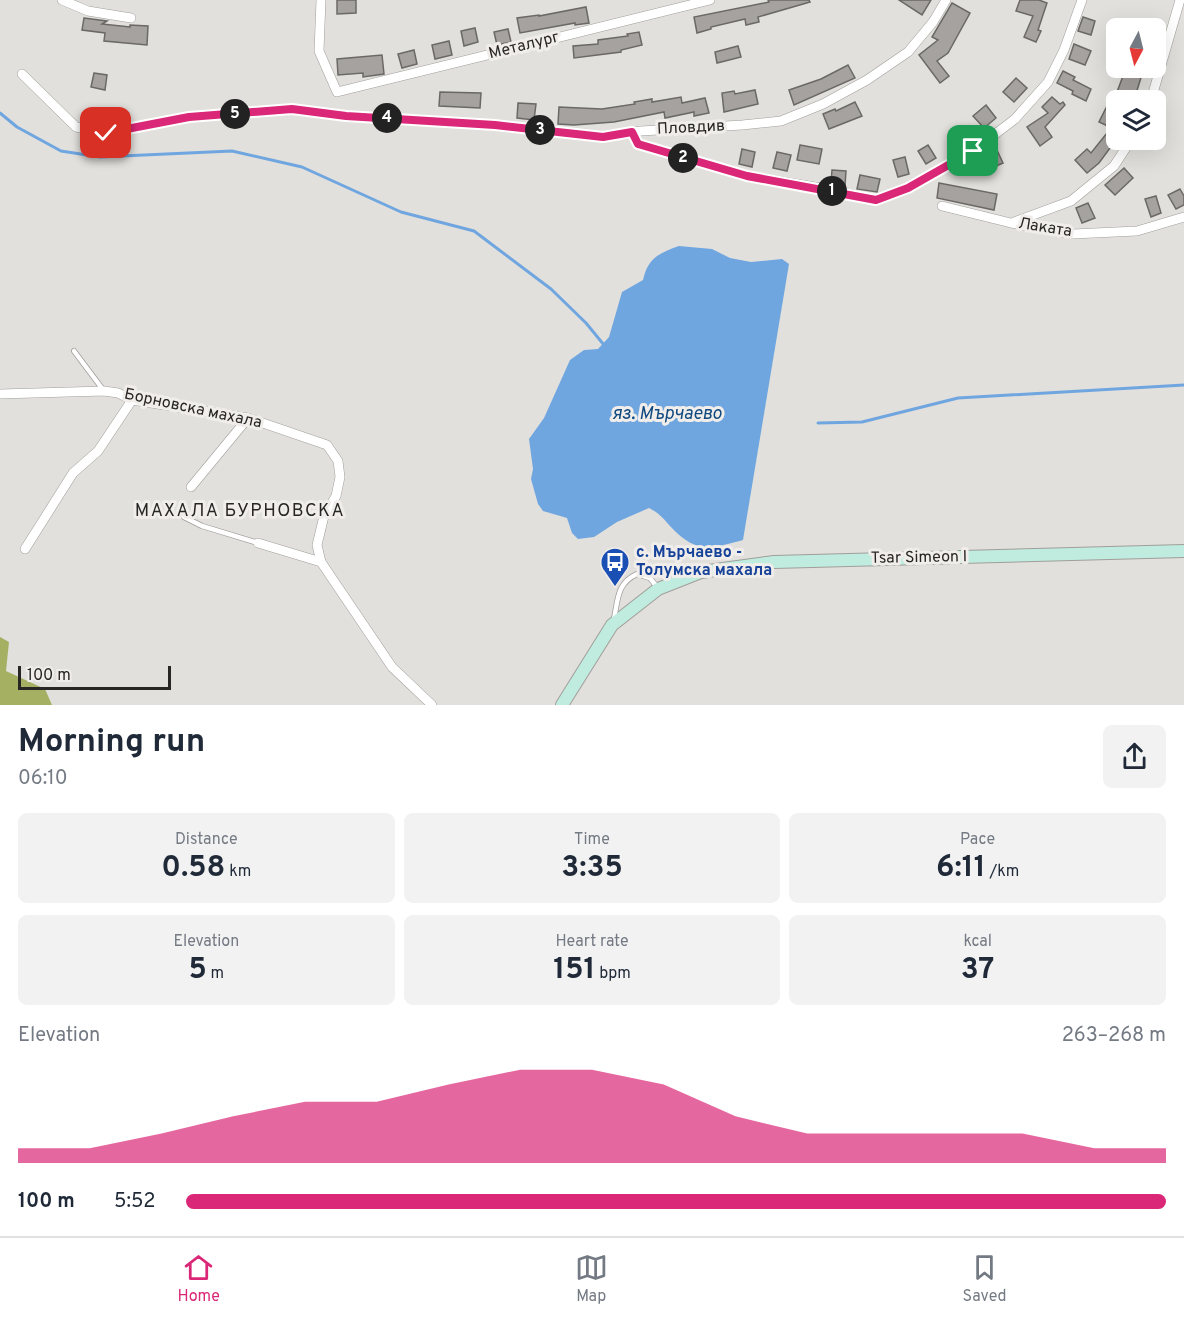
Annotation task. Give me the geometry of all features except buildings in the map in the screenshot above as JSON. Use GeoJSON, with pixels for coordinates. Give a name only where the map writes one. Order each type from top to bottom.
{"type":"FeatureCollection","features":[{"type":"Feature","properties":{"kind":"street"},"geometry":{"type":"LineString","coordinates":[[62,0],[88,11],[131,18]]}},
{"type":"Feature","properties":{"kind":"street","name":"Металург"},"geometry":{"type":"LineString","coordinates":[[321,0],[319,51],[337,92],[710,0]]}},
{"type":"Feature","properties":{"kind":"street","name":"Пловдив"},"geometry":{"type":"LineString","coordinates":[[21,74],[75,127],[106,133],[189,117],[292,109],[346,116],[495,125],[603,137],[632,132],[742,126],[781,121],[824,104],[867,80],[908,52],[933,22],[946,0]]}},
{"type":"Feature","properties":{"kind":"street"},"geometry":{"type":"LineString","coordinates":[[632,132],[638,144],[703,164],[747,176],[876,200],[908,188],[973,151],[1015,118],[1048,82],[1064,50],[1082,0]]}},
{"type":"Feature","properties":{"kind":"street"},"geometry":{"type":"LineString","coordinates":[[1154,90],[1180,0]]}},
{"type":"Feature","properties":{"kind":"street"},"geometry":{"type":"LineString","coordinates":[[1011,223],[1071,201],[1114,166],[1124,150]]}},
{"type":"Feature","properties":{"kind":"street","name":"Лаката"},"geometry":{"type":"LineString","coordinates":[[942,206],[1011,223],[1072,234],[1137,231],[1184,217]]}},
{"type":"Feature","properties":{"kind":"street","name":"Борновска махала"},"geometry":{"type":"LineString","coordinates":[[0,394],[118,393],[132,400],[248,418],[327,445],[338,461],[340,477],[336,496],[324,516],[317,545],[321,562]]}},
{"type":"Feature","properties":{"kind":"street"},"geometry":{"type":"LineString","coordinates":[[25,549],[73,473],[98,451],[132,400]]}},
{"type":"Feature","properties":{"kind":"street"},"geometry":{"type":"LineString","coordinates":[[191,487],[248,418]]}},
{"type":"Feature","properties":{"kind":"street"},"geometry":{"type":"LineString","coordinates":[[258,543],[321,562],[392,667],[432,705]]}},
{"type":"Feature","properties":{"kind":"street","name":"Tsar Simeon I"},"geometry":{"type":"LineString","coordinates":[[612,625],[658,589],[701,572],[774,562],[1184,551]]}},
{"type":"Feature","properties":{"kind":"street"},"geometry":{"type":"LineString","coordinates":[[562,705],[612,625]]}},
{"type":"Feature","properties":{"kind":"lane"},"geometry":{"type":"LineString","coordinates":[[74,351],[104,392]]}},
{"type":"Feature","properties":{"kind":"lane"},"geometry":{"type":"LineString","coordinates":[[184,517],[202,526],[258,543]]}},
{"type":"Feature","properties":{"kind":"lane"},"geometry":{"type":"LineString","coordinates":[[612,625],[621,588],[627,579],[637,574],[650,578],[658,589]]}},
{"type":"Feature","properties":{"kind":"green space"},"geometry":{"type":"Polygon","coordinates":[[[0,637],[9,642],[6,671],[45,689],[52,705],[0,705],[0,637]]]}},
{"type":"Feature","properties":{"kind":"water","name":"яз. Мърчаево"},"geometry":{"type":"Polygon","coordinates":[[[679,246],[712,249],[730,258],[751,262],[782,259],[789,264],[743,540],[712,547],[696,545],[679,535],[661,516],[649,508],[617,522],[594,537],[578,539],[572,533],[567,518],[543,511],[538,504],[531,479],[533,469],[529,439],[544,418],[570,360],[584,350],[598,349],[609,337],[622,292],[643,280],[648,266],[655,257],[679,246]]]}},
{"type":"Feature","properties":{"kind":"waterway"},"geometry":{"type":"LineString","coordinates":[[0,113],[17,127],[61,151],[100,157],[232,151],[302,167],[401,212],[474,231],[551,289],[586,323],[604,345]]}},
{"type":"Feature","properties":{"kind":"waterway"},"geometry":{"type":"LineString","coordinates":[[818,423],[862,422],[958,398],[1184,385]]}},
{"type":"Feature","properties":{"kind":"place","name":"с. Мърчаево - Толумска махала"},"geometry":{"type":"Point","coordinates":[615,588]}},
{"type":"Feature","properties":{"kind":"district","name":"МАХАЛА БУРНОВСКА"},"geometry":{"type":"Point","coordinates":[240,511]}},
{"type":"Feature","properties":{"kind":"route"},"geometry":{"type":"LineString","coordinates":[[106,133],[189,117],[292,109],[346,116],[495,125],[603,137],[632,132],[638,144],[703,164],[747,176],[876,200],[908,188],[973,151]]}}]}
